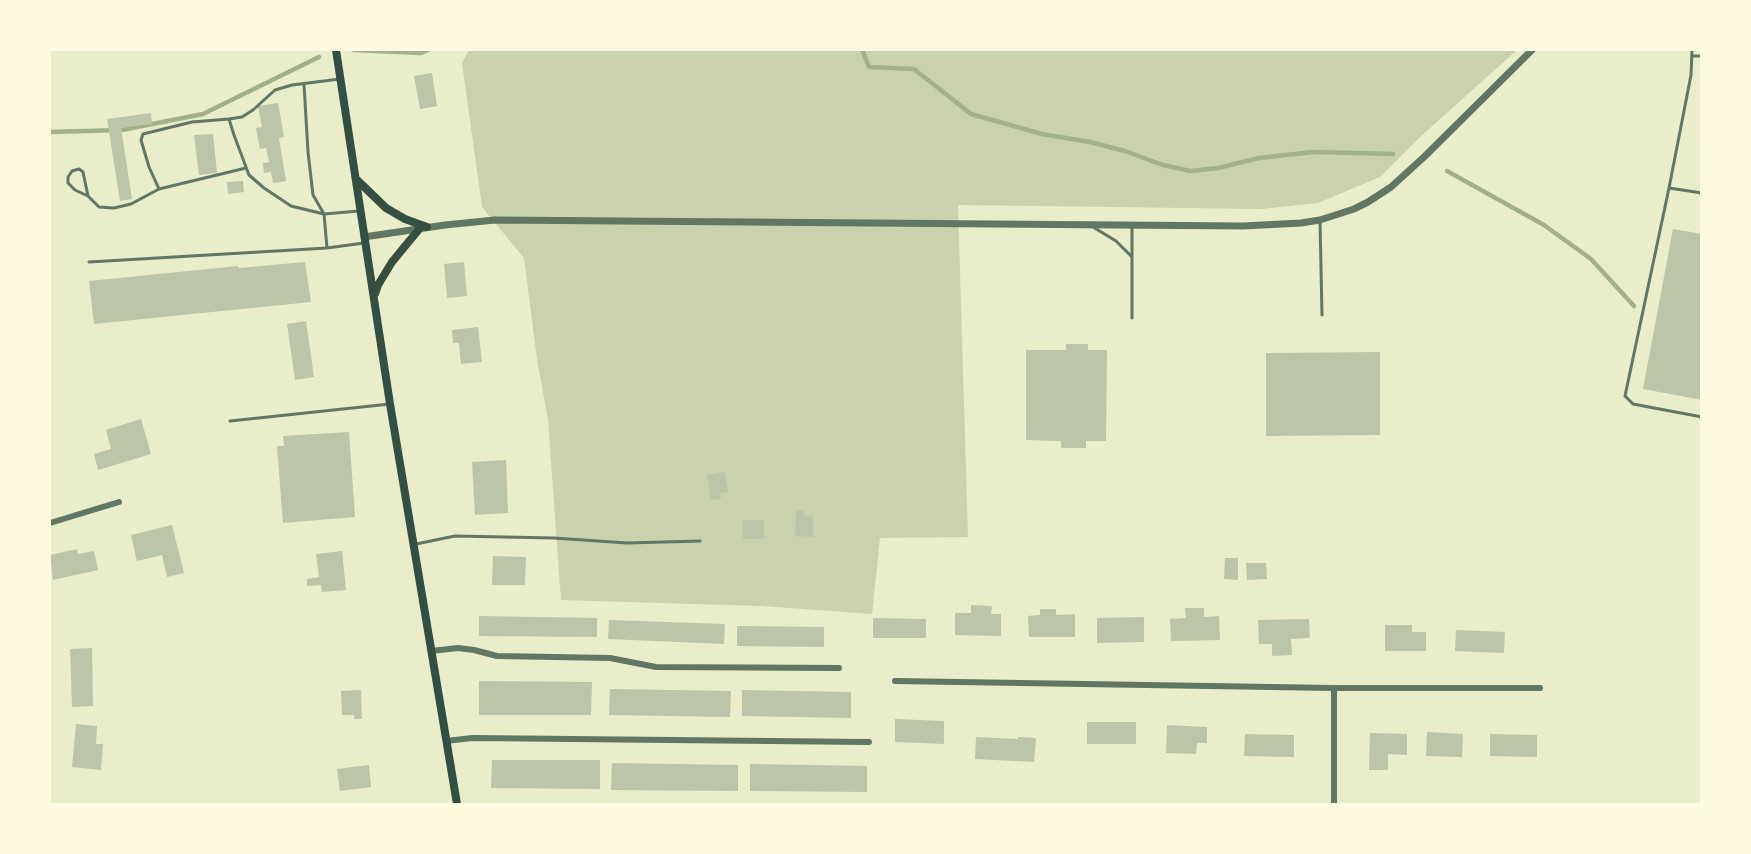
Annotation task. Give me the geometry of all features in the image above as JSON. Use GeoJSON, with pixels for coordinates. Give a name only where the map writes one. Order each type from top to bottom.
{"type":"FeatureCollection","features":[{"type":"Feature","properties":{"kind":"main road"},"geometry":{"type":"LineString","coordinates":[[336,50],[390,404],[457,804]]}},
{"type":"Feature","properties":{"kind":"main road"},"geometry":{"type":"LineString","coordinates":[[356,178],[386,208],[423,228],[392,262],[378,285],[374,297]]}},
{"type":"Feature","properties":{"kind":"street"},"geometry":{"type":"LineString","coordinates":[[365,240],[423,228],[484,220],[528,219],[1262,226],[1320,219],[1354,209],[1390,187],[1424,157],[1532,50]]}},
{"type":"Feature","properties":{"kind":"street"},"geometry":{"type":"LineString","coordinates":[[50,523],[119,502]]}},
{"type":"Feature","properties":{"kind":"street"},"geometry":{"type":"LineString","coordinates":[[431,651],[458,648],[497,656],[610,658],[656,667],[839,668]]}},
{"type":"Feature","properties":{"kind":"street"},"geometry":{"type":"LineString","coordinates":[[894,681],[1334,688],[1540,688]]}},
{"type":"Feature","properties":{"kind":"street"},"geometry":{"type":"LineString","coordinates":[[1334,688],[1334,804]]}},
{"type":"Feature","properties":{"kind":"street"},"geometry":{"type":"LineString","coordinates":[[446,741],[484,738],[869,742]]}},
{"type":"Feature","properties":{"kind":"lane"},"geometry":{"type":"LineString","coordinates":[[1692,50],[1691,75],[1625,396],[1633,404],[1701,417]]}},
{"type":"Feature","properties":{"kind":"lane"},"geometry":{"type":"LineString","coordinates":[[1692,56],[1701,56]]}},
{"type":"Feature","properties":{"kind":"lane"},"geometry":{"type":"LineString","coordinates":[[159,189],[149,167],[141,140],[144,134],[192,122],[242,117],[275,90],[292,85],[341,79]]}},
{"type":"Feature","properties":{"kind":"lane"},"geometry":{"type":"LineString","coordinates":[[304,84],[313,195],[324,214],[327,248]]}},
{"type":"Feature","properties":{"kind":"lane"},"geometry":{"type":"LineString","coordinates":[[230,119],[249,175],[264,188],[291,206],[324,214],[361,210]]}},
{"type":"Feature","properties":{"kind":"lane"},"geometry":{"type":"LineString","coordinates":[[88,196],[83,172],[79,169],[72,171],[68,177],[70,187],[88,196],[99,207],[114,208],[130,204],[159,189],[246,168]]}},
{"type":"Feature","properties":{"kind":"lane"},"geometry":{"type":"LineString","coordinates":[[1669,188],[1701,193]]}},
{"type":"Feature","properties":{"kind":"lane"},"geometry":{"type":"LineString","coordinates":[[1320,219],[1322,315]]}},
{"type":"Feature","properties":{"kind":"lane"},"geometry":{"type":"LineString","coordinates":[[1089,225],[1116,241],[1132,258]]}},
{"type":"Feature","properties":{"kind":"lane"},"geometry":{"type":"LineString","coordinates":[[1132,226],[1132,318]]}},
{"type":"Feature","properties":{"kind":"lane"},"geometry":{"type":"LineString","coordinates":[[88,262],[327,248],[365,240]]}},
{"type":"Feature","properties":{"kind":"lane"},"geometry":{"type":"LineString","coordinates":[[230,421],[390,404]]}},
{"type":"Feature","properties":{"kind":"lane"},"geometry":{"type":"LineString","coordinates":[[414,544],[455,536],[554,538],[627,543],[700,541]]}},
{"type":"Feature","properties":{"kind":"green space"},"geometry":{"type":"Polygon","coordinates":[[[469,50],[1517,50],[1419,138],[1380,177],[1318,203],[1261,209],[958,205],[968,537],[880,538],[872,614],[761,606],[561,600],[548,420],[537,359],[524,258],[482,207],[462,63],[469,50]]]}},
{"type":"Feature","properties":{"kind":"building"},"geometry":{"type":"Polygon","coordinates":[[[432,73],[437,106],[420,109],[414,76],[432,73]]]}},
{"type":"Feature","properties":{"kind":"building"},"geometry":{"type":"Polygon","coordinates":[[[278,103],[284,137],[279,138],[286,181],[273,183],[271,172],[264,173],[263,163],[269,162],[266,148],[260,149],[256,128],[262,127],[258,106],[278,103]]]}},
{"type":"Feature","properties":{"kind":"building"},"geometry":{"type":"Polygon","coordinates":[[[151,113],[152,124],[121,128],[132,199],[120,201],[107,119],[151,113]]]}},
{"type":"Feature","properties":{"kind":"building"},"geometry":{"type":"Polygon","coordinates":[[[213,134],[217,173],[199,175],[194,135],[213,134]]]}},
{"type":"Feature","properties":{"kind":"building"},"geometry":{"type":"Polygon","coordinates":[[[243,181],[244,192],[228,194],[227,182],[243,181]]]}},
{"type":"Feature","properties":{"kind":"building"},"geometry":{"type":"Polygon","coordinates":[[[1673,229],[1702,234],[1702,400],[1643,389],[1673,229]]]}},
{"type":"Feature","properties":{"kind":"building"},"geometry":{"type":"Polygon","coordinates":[[[305,262],[311,302],[94,324],[89,281],[238,266],[239,268],[305,262]]]}},
{"type":"Feature","properties":{"kind":"building"},"geometry":{"type":"Polygon","coordinates":[[[464,262],[467,296],[447,298],[444,264],[464,262]]]}},
{"type":"Feature","properties":{"kind":"building"},"geometry":{"type":"Polygon","coordinates":[[[306,321],[314,377],[295,380],[287,324],[306,321]]]}},
{"type":"Feature","properties":{"kind":"building"},"geometry":{"type":"Polygon","coordinates":[[[478,327],[482,362],[461,364],[459,343],[453,343],[452,330],[478,327]]]}},
{"type":"Feature","properties":{"kind":"building"},"geometry":{"type":"Polygon","coordinates":[[[1066,344],[1088,344],[1088,350],[1107,350],[1106,441],[1086,441],[1086,448],[1061,448],[1061,441],[1026,440],[1026,350],[1066,350],[1066,344]]]}},
{"type":"Feature","properties":{"kind":"building"},"geometry":{"type":"Polygon","coordinates":[[[1380,352],[1380,435],[1266,436],[1266,353],[1380,352]]]}},
{"type":"Feature","properties":{"kind":"building"},"geometry":{"type":"Polygon","coordinates":[[[141,419],[151,454],[98,470],[94,454],[111,449],[106,430],[141,419]]]}},
{"type":"Feature","properties":{"kind":"building"},"geometry":{"type":"Polygon","coordinates":[[[349,432],[355,517],[283,523],[277,446],[284,446],[283,436],[349,432]]]}},
{"type":"Feature","properties":{"kind":"building"},"geometry":{"type":"Polygon","coordinates":[[[506,460],[508,513],[475,515],[472,462],[506,460]]]}},
{"type":"Feature","properties":{"kind":"building"},"geometry":{"type":"Polygon","coordinates":[[[725,472],[728,492],[720,493],[721,499],[711,500],[707,475],[725,472]]]}},
{"type":"Feature","properties":{"kind":"building"},"geometry":{"type":"Polygon","coordinates":[[[796,511],[804,511],[804,516],[813,517],[813,537],[795,536],[796,511]]]}},
{"type":"Feature","properties":{"kind":"building"},"geometry":{"type":"Polygon","coordinates":[[[743,520],[764,520],[764,539],[743,539],[743,520]]]}},
{"type":"Feature","properties":{"kind":"building"},"geometry":{"type":"Polygon","coordinates":[[[172,525],[184,573],[167,577],[162,555],[137,561],[131,535],[172,525]]]}},
{"type":"Feature","properties":{"kind":"building"},"geometry":{"type":"Polygon","coordinates":[[[77,549],[78,554],[94,551],[98,570],[53,580],[50,555],[77,549]]]}},
{"type":"Feature","properties":{"kind":"building"},"geometry":{"type":"Polygon","coordinates":[[[342,551],[346,590],[322,592],[321,585],[307,586],[307,579],[319,577],[316,554],[342,551]]]}},
{"type":"Feature","properties":{"kind":"building"},"geometry":{"type":"Polygon","coordinates":[[[493,556],[526,557],[525,585],[492,585],[493,556]]]}},
{"type":"Feature","properties":{"kind":"building"},"geometry":{"type":"Polygon","coordinates":[[[1225,558],[1238,558],[1238,580],[1224,579],[1225,558]]]}},
{"type":"Feature","properties":{"kind":"building"},"geometry":{"type":"Polygon","coordinates":[[[1246,563],[1266,563],[1267,579],[1247,580],[1246,563]]]}},
{"type":"Feature","properties":{"kind":"building"},"geometry":{"type":"Polygon","coordinates":[[[971,605],[992,606],[991,614],[1001,614],[1001,636],[955,635],[955,613],[971,613],[971,605]]]}},
{"type":"Feature","properties":{"kind":"building"},"geometry":{"type":"Polygon","coordinates":[[[1185,608],[1204,608],[1204,617],[1219,616],[1220,640],[1171,641],[1170,619],[1186,618],[1185,608]]]}},
{"type":"Feature","properties":{"kind":"building"},"geometry":{"type":"Polygon","coordinates":[[[1040,609],[1056,609],[1056,615],[1075,614],[1075,637],[1029,637],[1028,616],[1040,615],[1040,609]]]}},
{"type":"Feature","properties":{"kind":"building"},"geometry":{"type":"Polygon","coordinates":[[[479,616],[597,618],[597,637],[479,636],[479,616]]]}},
{"type":"Feature","properties":{"kind":"building"},"geometry":{"type":"Polygon","coordinates":[[[1144,617],[1144,642],[1097,643],[1097,618],[1144,617]]]}},
{"type":"Feature","properties":{"kind":"building"},"geometry":{"type":"Polygon","coordinates":[[[873,618],[926,619],[926,638],[873,638],[873,618]]]}},
{"type":"Feature","properties":{"kind":"building"},"geometry":{"type":"Polygon","coordinates":[[[1309,619],[1310,638],[1291,639],[1292,655],[1272,656],[1272,644],[1259,644],[1258,620],[1309,619]]]}},
{"type":"Feature","properties":{"kind":"building"},"geometry":{"type":"Polygon","coordinates":[[[609,620],[725,624],[724,644],[608,639],[609,620]]]}},
{"type":"Feature","properties":{"kind":"building"},"geometry":{"type":"Polygon","coordinates":[[[1385,625],[1412,625],[1412,632],[1426,632],[1426,651],[1385,651],[1385,625]]]}},
{"type":"Feature","properties":{"kind":"building"},"geometry":{"type":"Polygon","coordinates":[[[737,626],[824,627],[824,647],[737,646],[737,626]]]}},
{"type":"Feature","properties":{"kind":"building"},"geometry":{"type":"Polygon","coordinates":[[[1456,630],[1505,632],[1504,653],[1455,651],[1456,630]]]}},
{"type":"Feature","properties":{"kind":"building"},"geometry":{"type":"Polygon","coordinates":[[[92,648],[93,706],[72,707],[70,649],[92,648]]]}},
{"type":"Feature","properties":{"kind":"building"},"geometry":{"type":"Polygon","coordinates":[[[479,681],[592,682],[591,715],[479,715],[479,681]]]}},
{"type":"Feature","properties":{"kind":"building"},"geometry":{"type":"Polygon","coordinates":[[[610,689],[731,691],[730,717],[609,715],[610,689]]]}},
{"type":"Feature","properties":{"kind":"building"},"geometry":{"type":"Polygon","coordinates":[[[361,690],[362,719],[354,719],[354,715],[342,715],[341,691],[361,690]]]}},
{"type":"Feature","properties":{"kind":"building"},"geometry":{"type":"Polygon","coordinates":[[[742,690],[851,692],[851,718],[742,716],[742,690]]]}},
{"type":"Feature","properties":{"kind":"building"},"geometry":{"type":"Polygon","coordinates":[[[895,719],[944,721],[944,744],[895,742],[895,719]]]}},
{"type":"Feature","properties":{"kind":"building"},"geometry":{"type":"Polygon","coordinates":[[[1087,722],[1136,722],[1136,744],[1087,744],[1087,722]]]}},
{"type":"Feature","properties":{"kind":"building"},"geometry":{"type":"Polygon","coordinates":[[[76,724],[97,726],[96,744],[103,744],[101,770],[72,767],[76,724]]]}},
{"type":"Feature","properties":{"kind":"building"},"geometry":{"type":"Polygon","coordinates":[[[1167,725],[1207,727],[1207,743],[1197,743],[1196,754],[1166,753],[1167,725]]]}},
{"type":"Feature","properties":{"kind":"building"},"geometry":{"type":"Polygon","coordinates":[[[1427,732],[1463,734],[1462,757],[1426,756],[1427,732]]]}},
{"type":"Feature","properties":{"kind":"building"},"geometry":{"type":"Polygon","coordinates":[[[1370,733],[1407,734],[1407,755],[1388,754],[1388,770],[1369,770],[1370,733]]]}},
{"type":"Feature","properties":{"kind":"building"},"geometry":{"type":"Polygon","coordinates":[[[1245,734],[1294,735],[1294,757],[1244,756],[1245,734]]]}},
{"type":"Feature","properties":{"kind":"building"},"geometry":{"type":"Polygon","coordinates":[[[1490,734],[1537,735],[1537,757],[1490,756],[1490,734]]]}},
{"type":"Feature","properties":{"kind":"building"},"geometry":{"type":"Polygon","coordinates":[[[976,737],[1036,738],[1034,762],[975,759],[976,737]]]}},
{"type":"Feature","properties":{"kind":"building"},"geometry":{"type":"Polygon","coordinates":[[[492,760],[600,760],[600,789],[491,788],[492,760]]]}},
{"type":"Feature","properties":{"kind":"building"},"geometry":{"type":"Polygon","coordinates":[[[612,763],[738,765],[738,791],[611,790],[612,763]]]}},
{"type":"Feature","properties":{"kind":"building"},"geometry":{"type":"Polygon","coordinates":[[[750,764],[867,766],[867,792],[750,791],[750,764]]]}},
{"type":"Feature","properties":{"kind":"building"},"geometry":{"type":"Polygon","coordinates":[[[369,765],[371,787],[340,791],[337,769],[369,765]]]}},
{"type":"Feature","properties":{"kind":"waterway"},"geometry":{"type":"LineString","coordinates":[[354,50],[421,53],[428,50]]}},
{"type":"Feature","properties":{"kind":"waterway"},"geometry":{"type":"LineString","coordinates":[[862,50],[869,67],[914,69],[971,114],[1042,134],[1125,151],[1163,165],[1190,171],[1218,168],[1259,158],[1313,152],[1393,154]]}},
{"type":"Feature","properties":{"kind":"waterway"},"geometry":{"type":"LineString","coordinates":[[50,132],[122,130],[203,114],[319,57]]}},
{"type":"Feature","properties":{"kind":"waterway"},"geometry":{"type":"LineString","coordinates":[[1447,171],[1544,225],[1591,259],[1634,306]]}}]}
